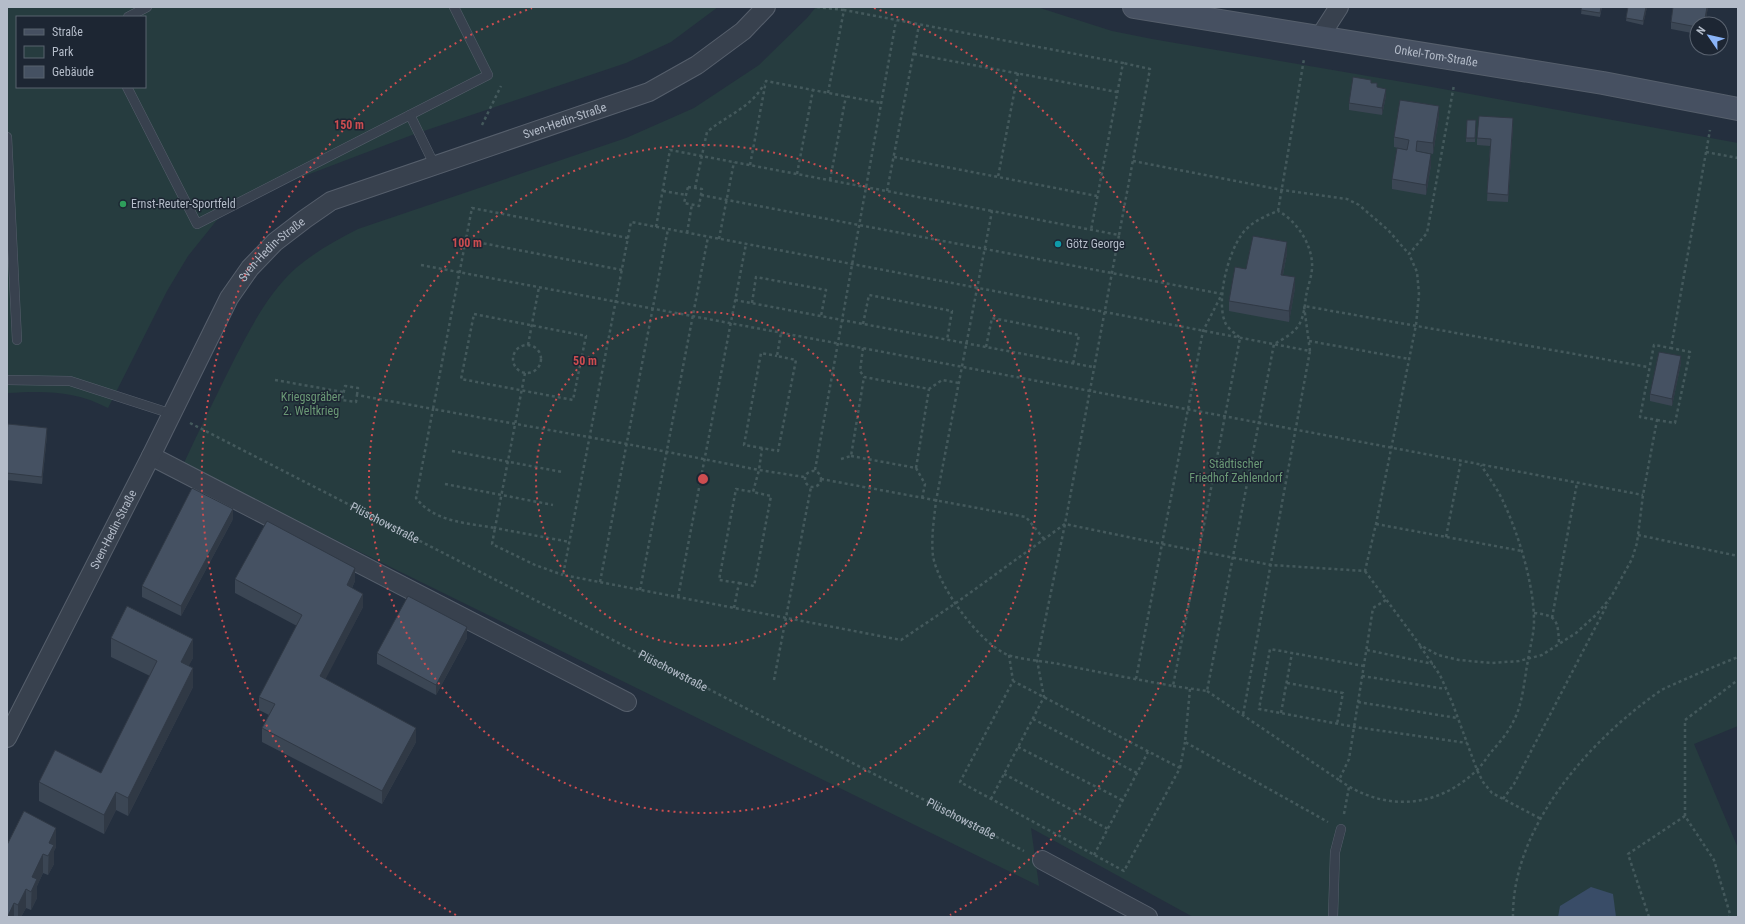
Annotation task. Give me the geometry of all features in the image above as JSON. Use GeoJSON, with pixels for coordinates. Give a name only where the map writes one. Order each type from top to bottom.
{"type":"FeatureCollection","features":[{"type":"Feature","properties":{"kind":"main road","name":"Onkel-Tom-Straße"},"geometry":{"type":"LineString","coordinates":[[1134,7],[1603,83],[1738,109]]}},
{"type":"Feature","properties":{"kind":"street","name":"Sven-Hedin-Straße"},"geometry":{"type":"LineString","coordinates":[[7,738],[151,456],[229,298],[250,268],[275,242],[331,201],[649,92],[697,65],[743,31],[766,7]]}},
{"type":"Feature","properties":{"kind":"street"},"geometry":{"type":"LineString","coordinates":[[1320,38],[1339,7]]}},
{"type":"Feature","properties":{"kind":"street"},"geometry":{"type":"LineString","coordinates":[[151,456],[627,702]]}},
{"type":"Feature","properties":{"kind":"street"},"geometry":{"type":"LineString","coordinates":[[1042,860],[1148,917]]}},
{"type":"Feature","properties":{"kind":"lane"},"geometry":{"type":"LineString","coordinates":[[129,16],[138,9],[147,7]]}},
{"type":"Feature","properties":{"kind":"lane"},"geometry":{"type":"LineString","coordinates":[[128,88],[197,224],[488,75],[454,7]]}},
{"type":"Feature","properties":{"kind":"lane"},"geometry":{"type":"LineString","coordinates":[[410,115],[434,166]]}},
{"type":"Feature","properties":{"kind":"lane"},"geometry":{"type":"LineString","coordinates":[[7,137],[16,340]]}},
{"type":"Feature","properties":{"kind":"lane"},"geometry":{"type":"LineString","coordinates":[[7,380],[70,380],[172,414]]}},
{"type":"Feature","properties":{"kind":"lane"},"geometry":{"type":"LineString","coordinates":[[1333,917],[1335,852],[1341,828]]}},
{"type":"Feature","properties":{"kind":"path"},"geometry":{"type":"LineString","coordinates":[[817,7],[844,10],[1150,69],[1065,524],[1037,660],[1044,697],[991,799]]}},
{"type":"Feature","properties":{"kind":"path"},"geometry":{"type":"LineString","coordinates":[[828,93],[844,10]]}},
{"type":"Feature","properties":{"kind":"path"},"geometry":{"type":"LineString","coordinates":[[815,470],[896,21]]}},
{"type":"Feature","properties":{"kind":"path"},"geometry":{"type":"LineString","coordinates":[[887,191],[919,25]]}},
{"type":"Feature","properties":{"kind":"path"},"geometry":{"type":"LineString","coordinates":[[914,54],[1117,92]]}},
{"type":"Feature","properties":{"kind":"path"},"geometry":{"type":"LineString","coordinates":[[1278,211],[1304,59]]}},
{"type":"Feature","properties":{"kind":"path"},"geometry":{"type":"LineString","coordinates":[[1091,230],[1123,64]]}},
{"type":"Feature","properties":{"kind":"path"},"geometry":{"type":"LineString","coordinates":[[998,177],[1018,73]]}},
{"type":"Feature","properties":{"kind":"path"},"geometry":{"type":"LineString","coordinates":[[766,81],[881,103]]}},
{"type":"Feature","properties":{"kind":"path"},"geometry":{"type":"LineString","coordinates":[[695,188],[707,132],[750,102],[759,94],[766,81]]}},
{"type":"Feature","properties":{"kind":"path"},"geometry":{"type":"LineString","coordinates":[[750,165],[766,81]]}},
{"type":"Feature","properties":{"kind":"path"},"geometry":{"type":"LineString","coordinates":[[1409,254],[1427,233],[1454,85]]}},
{"type":"Feature","properties":{"kind":"path"},"geometry":{"type":"LineString","coordinates":[[796,174],[813,90]]}},
{"type":"Feature","properties":{"kind":"path"},"geometry":{"type":"LineString","coordinates":[[830,180],[846,96]]}},
{"type":"Feature","properties":{"kind":"path"},"geometry":{"type":"LineString","coordinates":[[1671,348],[1710,130]]}},
{"type":"Feature","properties":{"kind":"path"},"geometry":{"type":"LineString","coordinates":[[656,226],[670,150],[1118,235]]}},
{"type":"Feature","properties":{"kind":"path"},"geometry":{"type":"LineString","coordinates":[[1706,152],[1738,158]]}},
{"type":"Feature","properties":{"kind":"path"},"geometry":{"type":"LineString","coordinates":[[894,157],[1097,196]]}},
{"type":"Feature","properties":{"kind":"path"},"geometry":{"type":"LineString","coordinates":[[1133,161],[1282,190],[1347,198],[1377,220],[1409,254],[1417,272],[1419,294],[1416,325],[1365,572]]}},
{"type":"Feature","properties":{"kind":"path"},"geometry":{"type":"LineString","coordinates":[[719,239],[734,162]]}},
{"type":"Feature","properties":{"kind":"path"},"geometry":{"type":"LineString","coordinates":[[688,187],[702,189],[701,195],[699,206],[684,203],[688,187]]}},
{"type":"Feature","properties":{"kind":"path"},"geometry":{"type":"LineString","coordinates":[[663,191],[686,195]]}},
{"type":"Feature","properties":{"kind":"path"},"geometry":{"type":"LineString","coordinates":[[701,195],[1222,294]]}},
{"type":"Feature","properties":{"kind":"path"},"geometry":{"type":"LineString","coordinates":[[687,233],[692,204]]}},
{"type":"Feature","properties":{"kind":"path"},"geometry":{"type":"LineString","coordinates":[[570,542],[448,520],[422,506],[416,498],[472,208],[628,238]]}},
{"type":"Feature","properties":{"kind":"path"},"geometry":{"type":"LineString","coordinates":[[992,211],[936,501],[932,542],[934,557],[941,581],[974,627],[992,646],[1009,655],[1207,691],[1349,787],[1373,798],[1384,801],[1421,801],[1451,789],[1477,770],[1512,724],[1521,702],[1528,658],[1533,639],[1534,613],[1532,595],[1522,552],[1502,499],[1481,465]]}},
{"type":"Feature","properties":{"kind":"path"},"geometry":{"type":"LineString","coordinates":[[1240,338],[1226,324],[1221,310],[1222,294],[1232,251],[1243,233],[1260,218],[1278,211],[1286,215],[1308,244],[1312,264],[1300,324],[1288,337],[1274,344]]}},
{"type":"Feature","properties":{"kind":"path"},"geometry":{"type":"LineString","coordinates":[[563,575],[631,222],[1310,351]]}},
{"type":"Feature","properties":{"kind":"path"},"geometry":{"type":"LineString","coordinates":[[600,582],[668,229]]}},
{"type":"Feature","properties":{"kind":"path"},"geometry":{"type":"LineString","coordinates":[[640,590],[708,237]]}},
{"type":"Feature","properties":{"kind":"path"},"geometry":{"type":"LineString","coordinates":[[466,240],[622,270]]}},
{"type":"Feature","properties":{"kind":"path"},"geometry":{"type":"LineString","coordinates":[[678,597],[746,244]]}},
{"type":"Feature","properties":{"kind":"path"},"geometry":{"type":"LineString","coordinates":[[421,265],[1643,495]]}},
{"type":"Feature","properties":{"kind":"path"},"geometry":{"type":"LineString","coordinates":[[752,303],[756,277],[826,290],[820,316]]}},
{"type":"Feature","properties":{"kind":"path"},"geometry":{"type":"LineString","coordinates":[[528,345],[539,287]]}},
{"type":"Feature","properties":{"kind":"path"},"geometry":{"type":"LineString","coordinates":[[1136,679],[1203,331],[1222,294]]}},
{"type":"Feature","properties":{"kind":"path"},"geometry":{"type":"LineString","coordinates":[[863,324],[869,295],[876,296],[952,311],[947,340]]}},
{"type":"Feature","properties":{"kind":"path"},"geometry":{"type":"LineString","coordinates":[[736,300],[1093,368]]}},
{"type":"Feature","properties":{"kind":"path"},"geometry":{"type":"LineString","coordinates":[[1304,306],[1648,367]]}},
{"type":"Feature","properties":{"kind":"path"},"geometry":{"type":"LineString","coordinates":[[1243,715],[1310,351],[1304,306]]}},
{"type":"Feature","properties":{"kind":"path"},"geometry":{"type":"LineString","coordinates":[[474,314],[586,336],[573,400],[521,390],[461,379],[474,314]]}},
{"type":"Feature","properties":{"kind":"path"},"geometry":{"type":"LineString","coordinates":[[986,347],[992,318],[1079,335],[1073,364]]}},
{"type":"Feature","properties":{"kind":"path"},"geometry":{"type":"LineString","coordinates":[[777,356],[782,333]]}},
{"type":"Feature","properties":{"kind":"path"},"geometry":{"type":"LineString","coordinates":[[1173,686],[1240,338]]}},
{"type":"Feature","properties":{"kind":"path"},"geometry":{"type":"LineString","coordinates":[[1309,341],[1409,359]]}},
{"type":"Feature","properties":{"kind":"path"},"geometry":{"type":"LineString","coordinates":[[1207,691],[1274,344]]}},
{"type":"Feature","properties":{"kind":"path"},"geometry":{"type":"LineString","coordinates":[[528,345],[532,346],[539,352],[541,360],[534,371],[525,373],[520,371],[514,364],[514,355],[519,348],[528,345]]}},
{"type":"Feature","properties":{"kind":"path"},"geometry":{"type":"LineString","coordinates":[[1654,345],[1690,352],[1675,423],[1640,417],[1648,367],[1654,345]]}},
{"type":"Feature","properties":{"kind":"path"},"geometry":{"type":"LineString","coordinates":[[850,456],[864,377],[860,371],[863,348]]}},
{"type":"Feature","properties":{"kind":"path"},"geometry":{"type":"LineString","coordinates":[[761,353],[796,360],[778,451],[762,448],[744,445],[761,353]]}},
{"type":"Feature","properties":{"kind":"path"},"geometry":{"type":"LineString","coordinates":[[525,373],[492,544],[535,565],[563,575],[901,640],[956,603],[1065,524],[1271,565],[1365,572],[1433,664],[1446,689],[1477,770],[1484,782],[1492,793],[1541,819]]}},
{"type":"Feature","properties":{"kind":"path"},"geometry":{"type":"LineString","coordinates":[[864,377],[929,389],[942,380],[959,383]]}},
{"type":"Feature","properties":{"kind":"path"},"geometry":{"type":"LineString","coordinates":[[275,380],[343,392]]}},
{"type":"Feature","properties":{"kind":"path"},"geometry":{"type":"LineString","coordinates":[[345,386],[358,388],[357,395],[356,402],[342,400],[345,386]]}},
{"type":"Feature","properties":{"kind":"path"},"geometry":{"type":"LineString","coordinates":[[922,499],[925,484],[916,468],[929,389]]}},
{"type":"Feature","properties":{"kind":"path"},"geometry":{"type":"LineString","coordinates":[[357,395],[627,444],[759,470],[804,477]]}},
{"type":"Feature","properties":{"kind":"path"},"geometry":{"type":"LineString","coordinates":[[1503,799],[1514,784],[1632,559],[1638,535],[1643,495],[1657,420]]}},
{"type":"Feature","properties":{"kind":"path","name":"Plüschowstraße"},"geometry":{"type":"LineString","coordinates":[[196,426],[1042,860]]}},
{"type":"Feature","properties":{"kind":"path"},"geometry":{"type":"LineString","coordinates":[[753,492],[759,470],[762,448]]}},
{"type":"Feature","properties":{"kind":"path"},"geometry":{"type":"LineString","coordinates":[[452,451],[562,472]]}},
{"type":"Feature","properties":{"kind":"path"},"geometry":{"type":"LineString","coordinates":[[841,459],[850,456],[916,468]]}},
{"type":"Feature","properties":{"kind":"path"},"geometry":{"type":"LineString","coordinates":[[1446,537],[1461,461]]}},
{"type":"Feature","properties":{"kind":"path"},"geometry":{"type":"LineString","coordinates":[[804,477],[809,471],[815,470]]}},
{"type":"Feature","properties":{"kind":"path"},"geometry":{"type":"LineString","coordinates":[[811,487],[819,484],[821,479],[819,473],[815,470]]}},
{"type":"Feature","properties":{"kind":"path"},"geometry":{"type":"LineString","coordinates":[[804,477],[807,485],[811,487]]}},
{"type":"Feature","properties":{"kind":"path"},"geometry":{"type":"LineString","coordinates":[[821,479],[922,499],[1026,517],[1044,539]]}},
{"type":"Feature","properties":{"kind":"path"},"geometry":{"type":"LineString","coordinates":[[1552,618],[1577,483]]}},
{"type":"Feature","properties":{"kind":"path"},"geometry":{"type":"LineString","coordinates":[[445,484],[553,506]]}},
{"type":"Feature","properties":{"kind":"path"},"geometry":{"type":"LineString","coordinates":[[774,680],[811,487]]}},
{"type":"Feature","properties":{"kind":"path"},"geometry":{"type":"LineString","coordinates":[[736,489],[771,496],[754,586],[739,583],[719,580],[736,489]]}},
{"type":"Feature","properties":{"kind":"path"},"geometry":{"type":"LineString","coordinates":[[1376,524],[1522,552]]}},
{"type":"Feature","properties":{"kind":"path"},"geometry":{"type":"LineString","coordinates":[[1638,535],[1738,556]]}},
{"type":"Feature","properties":{"kind":"path"},"geometry":{"type":"LineString","coordinates":[[734,608],[739,583]]}},
{"type":"Feature","properties":{"kind":"path"},"geometry":{"type":"LineString","coordinates":[[1420,645],[1438,655],[1459,660],[1492,663],[1519,661],[1542,654],[1576,633],[1596,615],[1611,597]]}},
{"type":"Feature","properties":{"kind":"path"},"geometry":{"type":"LineString","coordinates":[[1339,780],[1349,759],[1373,608],[1386,600]]}},
{"type":"Feature","properties":{"kind":"path"},"geometry":{"type":"LineString","coordinates":[[1534,613],[1544,614],[1552,618],[1558,625],[1559,643]]}},
{"type":"Feature","properties":{"kind":"path"},"geometry":{"type":"LineString","coordinates":[[1364,666],[1270,649],[1259,709],[1354,727],[1467,743]]}},
{"type":"Feature","properties":{"kind":"path"},"geometry":{"type":"LineString","coordinates":[[1366,650],[1433,664]]}},
{"type":"Feature","properties":{"kind":"path"},"geometry":{"type":"LineString","coordinates":[[1281,713],[1292,653]]}},
{"type":"Feature","properties":{"kind":"path"},"geometry":{"type":"LineString","coordinates":[[1009,655],[1014,681],[960,782],[1124,871],[1180,768],[1185,742],[1190,689]]}},
{"type":"Feature","properties":{"kind":"path"},"geometry":{"type":"LineString","coordinates":[[1513,917],[1518,873],[1528,844],[1547,807],[1582,762],[1620,723],[1661,690],[1706,669],[1738,657]]}},
{"type":"Feature","properties":{"kind":"path"},"geometry":{"type":"LineString","coordinates":[[1362,676],[1446,689]]}},
{"type":"Feature","properties":{"kind":"path"},"geometry":{"type":"LineString","coordinates":[[1729,917],[1730,914],[1714,860],[1685,816],[1685,720],[1738,680]]}},
{"type":"Feature","properties":{"kind":"path"},"geometry":{"type":"LineString","coordinates":[[1014,681],[1180,768]]}},
{"type":"Feature","properties":{"kind":"path"},"geometry":{"type":"LineString","coordinates":[[1287,683],[1343,693],[1337,724]]}},
{"type":"Feature","properties":{"kind":"path"},"geometry":{"type":"LineString","coordinates":[[1358,702],[1457,718]]}},
{"type":"Feature","properties":{"kind":"path"},"geometry":{"type":"LineString","coordinates":[[1033,719],[1137,773]]}},
{"type":"Feature","properties":{"kind":"path"},"geometry":{"type":"LineString","coordinates":[[1185,742],[1341,828],[1349,787]]}},
{"type":"Feature","properties":{"kind":"path"},"geometry":{"type":"LineString","coordinates":[[1018,747],[1122,800]]}},
{"type":"Feature","properties":{"kind":"path"},"geometry":{"type":"LineString","coordinates":[[1094,855],[1148,752]]}},
{"type":"Feature","properties":{"kind":"path"},"geometry":{"type":"LineString","coordinates":[[1004,774],[1108,829]]}},
{"type":"Feature","properties":{"kind":"path"},"geometry":{"type":"LineString","coordinates":[[1650,917],[1628,854],[1685,816]]}},
{"type":"Feature","properties":{"kind":"green space","name":"Ernst-Reuter-Sportfeld"},"geometry":{"type":"Polygon","coordinates":[[[7,7],[718,7],[671,42],[626,63],[412,135],[257,194],[221,215],[188,256],[167,291],[108,408],[95,402],[71,395],[34,392],[7,393],[7,7]]]}},
{"type":"Feature","properties":{"kind":"green space","name":"Städtischer Friedhof Zehlendorf"},"geometry":{"type":"Polygon","coordinates":[[[816,7],[1037,7],[1112,31],[1152,39],[1432,87],[1738,143],[1738,726],[1694,744],[1738,848],[1738,917],[1193,917],[1031,828],[1039,886],[183,465],[248,332],[262,309],[287,277],[311,257],[358,229],[626,138],[694,108],[759,65],[807,18],[816,7]]]}},
{"type":"Feature","properties":{"kind":"water"},"geometry":{"type":"Polygon","coordinates":[[[1591,887],[1613,894],[1616,917],[1558,917],[1560,906],[1591,887]]]}},
{"type":"Feature","properties":{"kind":"building"},"geometry":{"type":"Polygon","coordinates":[[[1582,7],[1601,7],[1600,13],[1581,10],[1582,7]]]}},
{"type":"Feature","properties":{"kind":"building"},"geometry":{"type":"Polygon","coordinates":[[[1628,7],[1646,7],[1643,21],[1626,18],[1628,7]]]}},
{"type":"Feature","properties":{"kind":"building"},"geometry":{"type":"Polygon","coordinates":[[[1673,7],[1707,7],[1705,16],[1689,16],[1689,25],[1671,22],[1673,7]]]}},
{"type":"Feature","properties":{"kind":"building"},"geometry":{"type":"Polygon","coordinates":[[[1353,77],[1371,80],[1371,83],[1377,83],[1377,87],[1386,89],[1382,108],[1349,103],[1353,77]]]}},
{"type":"Feature","properties":{"kind":"building"},"geometry":{"type":"Polygon","coordinates":[[[1400,100],[1439,106],[1433,143],[1417,141],[1416,151],[1431,154],[1426,185],[1392,179],[1397,148],[1407,150],[1409,140],[1394,137],[1400,100]]]}},
{"type":"Feature","properties":{"kind":"building"},"geometry":{"type":"Polygon","coordinates":[[[1479,116],[1513,118],[1508,195],[1487,193],[1491,139],[1477,138],[1479,116]]]}},
{"type":"Feature","properties":{"kind":"building"},"geometry":{"type":"Polygon","coordinates":[[[1467,120],[1476,120],[1475,138],[1466,138],[1467,120]]]}},
{"type":"Feature","properties":{"kind":"building"},"geometry":{"type":"Polygon","coordinates":[[[1253,236],[1287,242],[1281,275],[1295,277],[1289,311],[1229,301],[1235,267],[1246,269],[1253,236]]]}},
{"type":"Feature","properties":{"kind":"building"},"geometry":{"type":"Polygon","coordinates":[[[1659,352],[1681,356],[1672,399],[1650,394],[1659,352]]]}},
{"type":"Feature","properties":{"kind":"building"},"geometry":{"type":"Polygon","coordinates":[[[8,424],[47,428],[42,477],[7,473],[8,424]]]}},
{"type":"Feature","properties":{"kind":"building"},"geometry":{"type":"Polygon","coordinates":[[[192,488],[233,509],[181,606],[142,586],[192,488]]]}},
{"type":"Feature","properties":{"kind":"building"},"geometry":{"type":"Polygon","coordinates":[[[267,521],[355,568],[347,585],[363,594],[320,676],[416,728],[382,791],[262,728],[275,704],[259,697],[302,615],[235,579],[267,521]]]}},
{"type":"Feature","properties":{"kind":"building"},"geometry":{"type":"Polygon","coordinates":[[[408,596],[467,627],[436,685],[377,653],[408,596]]]}},
{"type":"Feature","properties":{"kind":"building"},"geometry":{"type":"Polygon","coordinates":[[[127,606],[193,639],[181,662],[193,668],[128,798],[116,792],[104,815],[39,782],[55,750],[101,773],[157,661],[111,638],[127,606]]]}},
{"type":"Feature","properties":{"kind":"building"},"geometry":{"type":"Polygon","coordinates":[[[24,811],[56,828],[49,843],[54,845],[48,856],[43,854],[32,877],[37,879],[31,892],[26,889],[18,905],[14,903],[8,916],[10,917],[7,917],[7,845],[24,811]]]}},
{"type":"Feature","properties":{"kind":"place","name":"Ernst-Reuter-Sportfeld"},"geometry":{"type":"Point","coordinates":[123,204]}},
{"type":"Feature","properties":{"kind":"place","name":"Götz George"},"geometry":{"type":"Point","coordinates":[1058,244]}},
{"type":"Feature","properties":{"kind":"park label","name":"Kriegsgräber 2. Weltkrieg"},"geometry":{"type":"Point","coordinates":[311,404]}}]}
